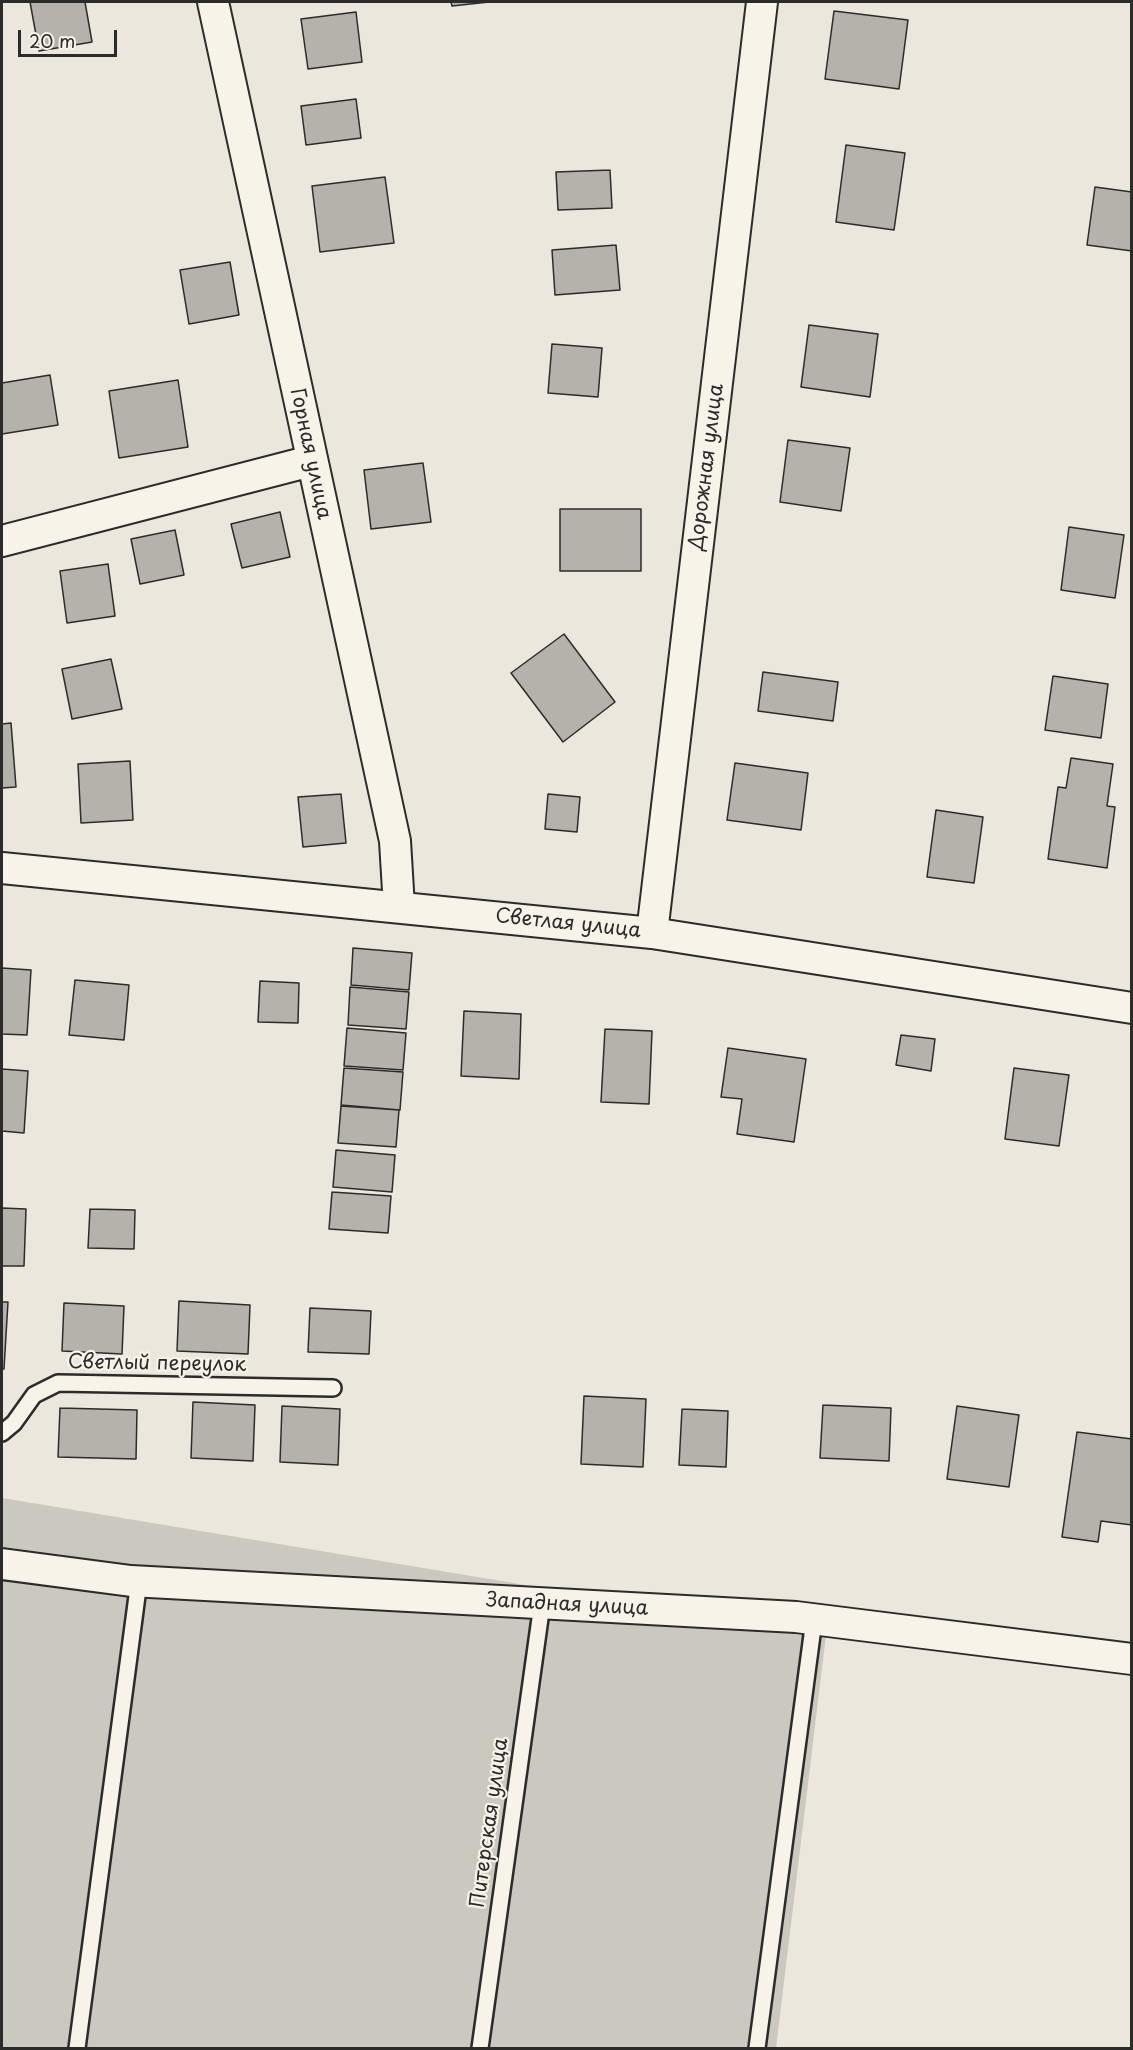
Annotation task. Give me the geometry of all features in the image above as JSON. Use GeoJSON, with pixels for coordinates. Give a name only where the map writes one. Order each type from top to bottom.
{"type":"FeatureCollection","features":[{"type":"Feature","properties":{"kind":"street","name":"Горная улица"},"geometry":{"type":"LineString","coordinates":[[213,2],[395,841],[399,907]]}},
{"type":"Feature","properties":{"kind":"street","name":"Дорожная улица"},"geometry":{"type":"LineString","coordinates":[[652,933],[762,2]]}},
{"type":"Feature","properties":{"kind":"street"},"geometry":{"type":"LineString","coordinates":[[2,541],[311,461]]}},
{"type":"Feature","properties":{"kind":"street","name":"Светлая улица"},"geometry":{"type":"LineString","coordinates":[[2,868],[652,933],[1131,1008]]}},
{"type":"Feature","properties":{"kind":"street","name":"Западная улица"},"geometry":{"type":"LineString","coordinates":[[2,1564],[139,1581],[814,1620],[1131,1659]]}},
{"type":"Feature","properties":{"kind":"lane","name":"Светлый переулок"},"geometry":{"type":"LineString","coordinates":[[2,1433],[14,1423],[34,1395],[58,1383],[333,1388]]}},
{"type":"Feature","properties":{"kind":"lane"},"geometry":{"type":"LineString","coordinates":[[77,2049],[139,1581]]}},
{"type":"Feature","properties":{"kind":"lane","name":"Питерская улица"},"geometry":{"type":"LineString","coordinates":[[480,2049],[542,1604]]}},
{"type":"Feature","properties":{"kind":"lane"},"geometry":{"type":"LineString","coordinates":[[757,2049],[814,1620]]}},
{"type":"Feature","properties":{"kind":"shaded area"},"geometry":{"type":"Polygon","coordinates":[[[2,1498],[826,1635],[776,2048],[2,2048],[2,1498]]]}},
{"type":"Feature","properties":{"kind":"building"},"geometry":{"type":"Polygon","coordinates":[[[30,2],[85,2],[92,42],[39,51],[30,2]]]}},
{"type":"Feature","properties":{"kind":"building"},"geometry":{"type":"Polygon","coordinates":[[[451,2],[489,2],[452,6],[451,2]]]}},
{"type":"Feature","properties":{"kind":"building"},"geometry":{"type":"Polygon","coordinates":[[[834,11],[908,20],[899,89],[825,79],[834,11]]]}},
{"type":"Feature","properties":{"kind":"building"},"geometry":{"type":"Polygon","coordinates":[[[356,12],[362,62],[308,69],[301,19],[356,12]]]}},
{"type":"Feature","properties":{"kind":"building"},"geometry":{"type":"Polygon","coordinates":[[[356,99],[361,138],[306,145],[301,106],[356,99]]]}},
{"type":"Feature","properties":{"kind":"building"},"geometry":{"type":"Polygon","coordinates":[[[846,145],[905,153],[894,230],[836,222],[846,145]]]}},
{"type":"Feature","properties":{"kind":"building"},"geometry":{"type":"Polygon","coordinates":[[[610,170],[612,208],[558,210],[556,172],[610,170]]]}},
{"type":"Feature","properties":{"kind":"building"},"geometry":{"type":"Polygon","coordinates":[[[385,177],[394,243],[320,252],[312,186],[385,177]]]}},
{"type":"Feature","properties":{"kind":"building"},"geometry":{"type":"Polygon","coordinates":[[[1095,187],[1132,192],[1132,251],[1087,245],[1095,187]]]}},
{"type":"Feature","properties":{"kind":"building"},"geometry":{"type":"Polygon","coordinates":[[[616,245],[620,290],[555,295],[552,250],[616,245]]]}},
{"type":"Feature","properties":{"kind":"building"},"geometry":{"type":"Polygon","coordinates":[[[230,262],[239,315],[189,324],[180,270],[230,262]]]}},
{"type":"Feature","properties":{"kind":"building"},"geometry":{"type":"Polygon","coordinates":[[[809,325],[878,334],[870,397],[801,387],[809,325]]]}},
{"type":"Feature","properties":{"kind":"building"},"geometry":{"type":"Polygon","coordinates":[[[552,344],[602,348],[598,397],[548,393],[552,344]]]}},
{"type":"Feature","properties":{"kind":"building"},"geometry":{"type":"Polygon","coordinates":[[[50,375],[58,425],[2,434],[2,383],[50,375]]]}},
{"type":"Feature","properties":{"kind":"building"},"geometry":{"type":"Polygon","coordinates":[[[178,380],[188,447],[119,458],[109,391],[178,380]]]}},
{"type":"Feature","properties":{"kind":"building"},"geometry":{"type":"Polygon","coordinates":[[[788,440],[850,448],[841,511],[780,502],[788,440]]]}},
{"type":"Feature","properties":{"kind":"building"},"geometry":{"type":"Polygon","coordinates":[[[423,463],[431,522],[371,529],[364,470],[423,463]]]}},
{"type":"Feature","properties":{"kind":"building"},"geometry":{"type":"Polygon","coordinates":[[[560,509],[641,509],[641,571],[560,571],[560,509]]]}},
{"type":"Feature","properties":{"kind":"building"},"geometry":{"type":"Polygon","coordinates":[[[280,512],[290,557],[242,568],[231,524],[280,512]]]}},
{"type":"Feature","properties":{"kind":"building"},"geometry":{"type":"Polygon","coordinates":[[[1069,527],[1124,535],[1115,598],[1061,590],[1069,527]]]}},
{"type":"Feature","properties":{"kind":"building"},"geometry":{"type":"Polygon","coordinates":[[[175,530],[184,575],[140,584],[131,539],[175,530]]]}},
{"type":"Feature","properties":{"kind":"building"},"geometry":{"type":"Polygon","coordinates":[[[108,564],[115,616],[67,623],[60,571],[108,564]]]}},
{"type":"Feature","properties":{"kind":"building"},"geometry":{"type":"Polygon","coordinates":[[[564,634],[615,702],[563,742],[511,673],[564,634]]]}},
{"type":"Feature","properties":{"kind":"building"},"geometry":{"type":"Polygon","coordinates":[[[111,659],[122,709],[72,719],[62,669],[111,659]]]}},
{"type":"Feature","properties":{"kind":"building"},"geometry":{"type":"Polygon","coordinates":[[[763,672],[838,682],[833,721],[758,711],[763,672]]]}},
{"type":"Feature","properties":{"kind":"building"},"geometry":{"type":"Polygon","coordinates":[[[1053,676],[1108,684],[1101,738],[1045,730],[1053,676]]]}},
{"type":"Feature","properties":{"kind":"building"},"geometry":{"type":"Polygon","coordinates":[[[11,723],[16,787],[2,788],[2,724],[11,723]]]}},
{"type":"Feature","properties":{"kind":"building"},"geometry":{"type":"Polygon","coordinates":[[[1071,758],[1113,764],[1107,806],[1115,807],[1107,868],[1048,859],[1058,787],[1066,788],[1071,758]]]}},
{"type":"Feature","properties":{"kind":"building"},"geometry":{"type":"Polygon","coordinates":[[[130,761],[133,820],[81,823],[78,764],[130,761]]]}},
{"type":"Feature","properties":{"kind":"building"},"geometry":{"type":"Polygon","coordinates":[[[735,763],[808,773],[801,830],[727,820],[735,763]]]}},
{"type":"Feature","properties":{"kind":"building"},"geometry":{"type":"Polygon","coordinates":[[[341,794],[346,843],[303,847],[298,797],[341,794]]]}},
{"type":"Feature","properties":{"kind":"building"},"geometry":{"type":"Polygon","coordinates":[[[548,794],[580,797],[577,832],[545,829],[548,794]]]}},
{"type":"Feature","properties":{"kind":"building"},"geometry":{"type":"Polygon","coordinates":[[[936,810],[983,817],[974,883],[927,877],[936,810]]]}},
{"type":"Feature","properties":{"kind":"building"},"geometry":{"type":"Polygon","coordinates":[[[353,948],[412,953],[409,990],[351,985],[353,948]]]}},
{"type":"Feature","properties":{"kind":"building"},"geometry":{"type":"Polygon","coordinates":[[[2,968],[31,970],[27,1035],[2,1034],[2,968]]]}},
{"type":"Feature","properties":{"kind":"building"},"geometry":{"type":"Polygon","coordinates":[[[75,980],[129,985],[124,1040],[69,1035],[75,980]]]}},
{"type":"Feature","properties":{"kind":"building"},"geometry":{"type":"Polygon","coordinates":[[[260,981],[299,983],[298,1023],[258,1022],[260,981]]]}},
{"type":"Feature","properties":{"kind":"building"},"geometry":{"type":"Polygon","coordinates":[[[350,987],[409,992],[406,1029],[348,1025],[350,987]]]}},
{"type":"Feature","properties":{"kind":"building"},"geometry":{"type":"Polygon","coordinates":[[[464,1011],[521,1014],[519,1079],[461,1076],[464,1011]]]}},
{"type":"Feature","properties":{"kind":"building"},"geometry":{"type":"Polygon","coordinates":[[[347,1028],[406,1033],[403,1070],[344,1066],[347,1028]]]}},
{"type":"Feature","properties":{"kind":"building"},"geometry":{"type":"Polygon","coordinates":[[[605,1029],[652,1031],[649,1104],[601,1102],[605,1029]]]}},
{"type":"Feature","properties":{"kind":"building"},"geometry":{"type":"Polygon","coordinates":[[[901,1035],[935,1039],[931,1071],[896,1065],[901,1035]]]}},
{"type":"Feature","properties":{"kind":"building"},"geometry":{"type":"Polygon","coordinates":[[[728,1048],[806,1059],[794,1142],[737,1134],[742,1099],[721,1097],[728,1048]]]}},
{"type":"Feature","properties":{"kind":"building"},"geometry":{"type":"Polygon","coordinates":[[[344,1068],[403,1072],[400,1110],[341,1105],[344,1068]]]}},
{"type":"Feature","properties":{"kind":"building"},"geometry":{"type":"Polygon","coordinates":[[[1014,1068],[1069,1075],[1059,1146],[1005,1139],[1014,1068]]]}},
{"type":"Feature","properties":{"kind":"building"},"geometry":{"type":"Polygon","coordinates":[[[2,1069],[28,1071],[24,1133],[2,1131],[2,1069]]]}},
{"type":"Feature","properties":{"kind":"building"},"geometry":{"type":"Polygon","coordinates":[[[341,1106],[399,1110],[396,1147],[338,1143],[341,1106]]]}},
{"type":"Feature","properties":{"kind":"building"},"geometry":{"type":"Polygon","coordinates":[[[336,1150],[395,1155],[392,1192],[333,1187],[336,1150]]]}},
{"type":"Feature","properties":{"kind":"building"},"geometry":{"type":"Polygon","coordinates":[[[332,1192],[391,1196],[388,1233],[329,1229],[332,1192]]]}},
{"type":"Feature","properties":{"kind":"building"},"geometry":{"type":"Polygon","coordinates":[[[2,1208],[26,1209],[24,1266],[2,1266],[2,1208]]]}},
{"type":"Feature","properties":{"kind":"building"},"geometry":{"type":"Polygon","coordinates":[[[90,1209],[135,1210],[134,1249],[88,1248],[90,1209]]]}},
{"type":"Feature","properties":{"kind":"building"},"geometry":{"type":"Polygon","coordinates":[[[179,1301],[250,1305],[248,1354],[177,1351],[179,1301]]]}},
{"type":"Feature","properties":{"kind":"building"},"geometry":{"type":"Polygon","coordinates":[[[2,1302],[8,1302],[4,1369],[2,1369],[2,1302]]]}},
{"type":"Feature","properties":{"kind":"building"},"geometry":{"type":"Polygon","coordinates":[[[64,1303],[124,1306],[122,1354],[62,1351],[64,1303]]]}},
{"type":"Feature","properties":{"kind":"building"},"geometry":{"type":"Polygon","coordinates":[[[310,1308],[371,1311],[369,1354],[308,1352],[310,1308]]]}},
{"type":"Feature","properties":{"kind":"building"},"geometry":{"type":"Polygon","coordinates":[[[584,1396],[646,1399],[643,1467],[581,1464],[584,1396]]]}},
{"type":"Feature","properties":{"kind":"building"},"geometry":{"type":"Polygon","coordinates":[[[193,1402],[255,1405],[253,1461],[191,1458],[193,1402]]]}},
{"type":"Feature","properties":{"kind":"building"},"geometry":{"type":"Polygon","coordinates":[[[823,1405],[891,1408],[889,1461],[820,1458],[823,1405]]]}},
{"type":"Feature","properties":{"kind":"building"},"geometry":{"type":"Polygon","coordinates":[[[282,1406],[340,1409],[338,1465],[280,1462],[282,1406]]]}},
{"type":"Feature","properties":{"kind":"building"},"geometry":{"type":"Polygon","coordinates":[[[957,1406],[1019,1415],[1009,1487],[947,1479],[957,1406]]]}},
{"type":"Feature","properties":{"kind":"building"},"geometry":{"type":"Polygon","coordinates":[[[60,1408],[137,1410],[136,1459],[58,1457],[60,1408]]]}},
{"type":"Feature","properties":{"kind":"building"},"geometry":{"type":"Polygon","coordinates":[[[682,1409],[728,1411],[726,1467],[679,1465],[682,1409]]]}},
{"type":"Feature","properties":{"kind":"building"},"geometry":{"type":"Polygon","coordinates":[[[1077,1432],[1132,1439],[1132,1525],[1101,1521],[1098,1542],[1062,1537],[1077,1432]]]}}]}
